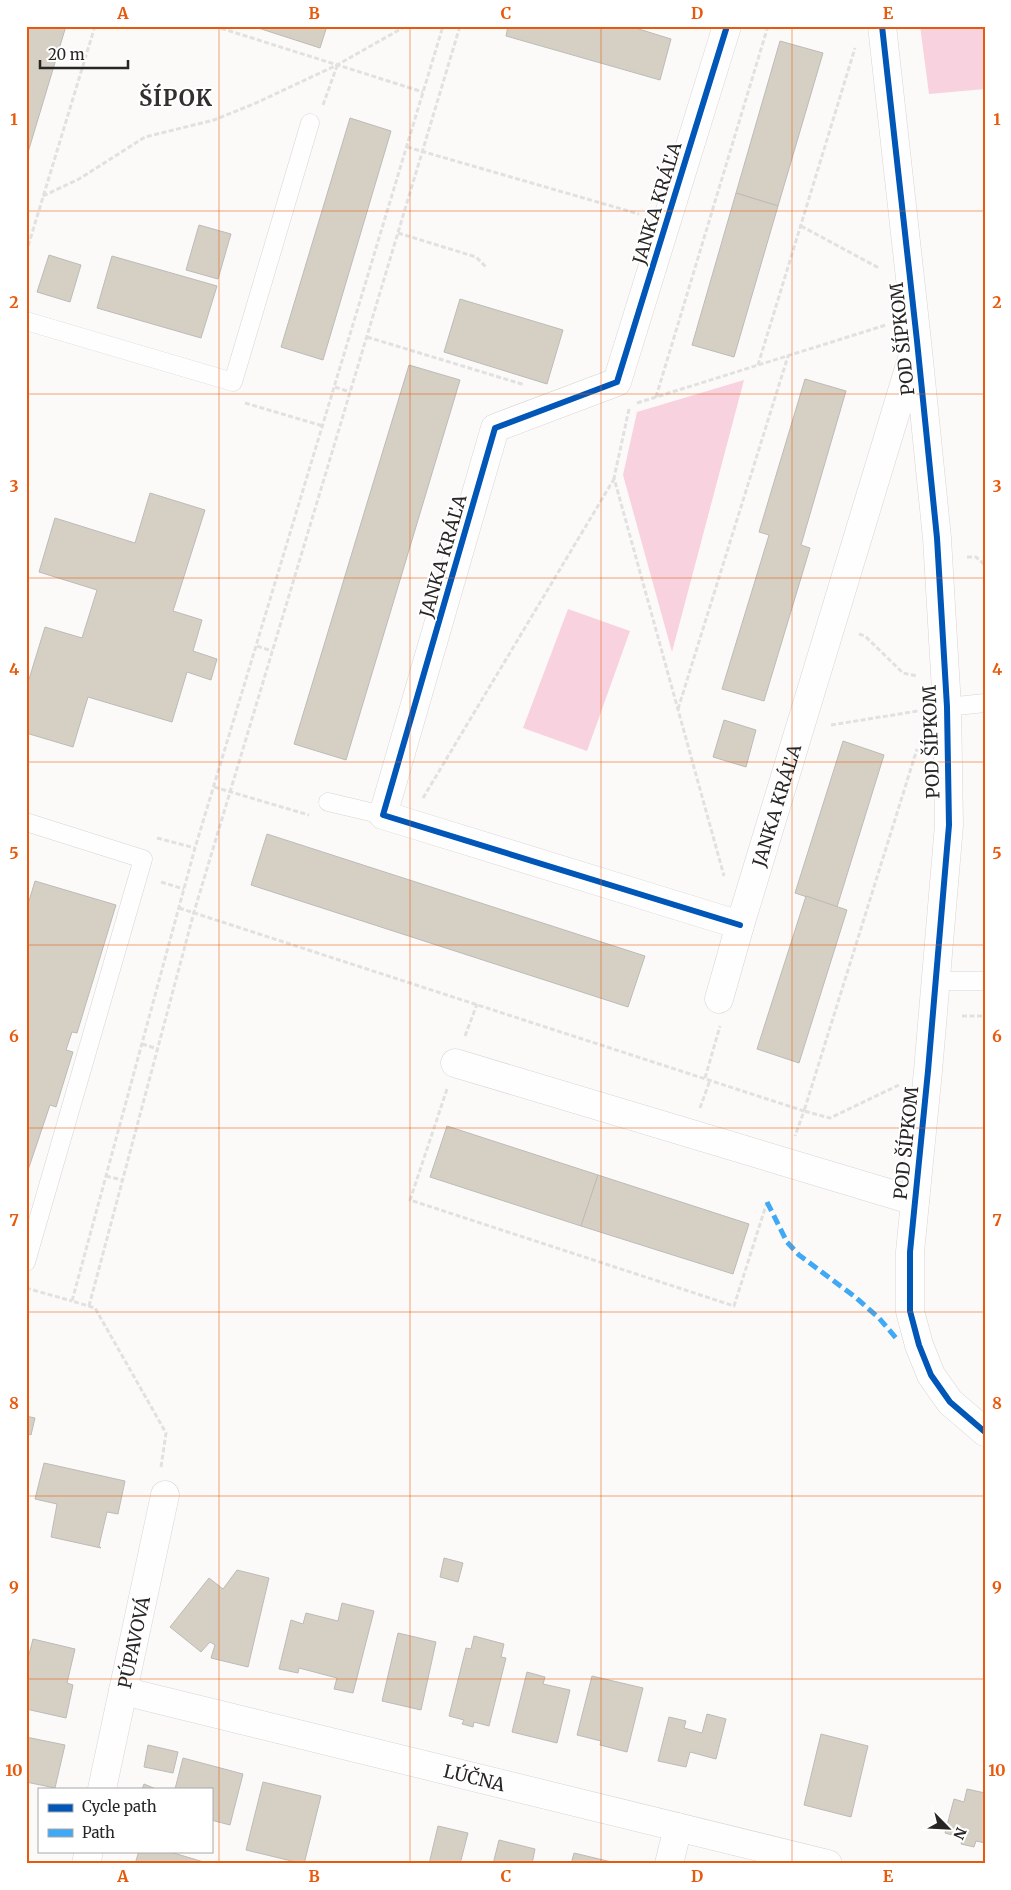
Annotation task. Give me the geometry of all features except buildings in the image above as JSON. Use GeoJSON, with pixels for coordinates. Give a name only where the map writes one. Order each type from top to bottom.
{"type":"FeatureCollection","features":[{"type":"Feature","properties":{"kind":"street","name":"JANKA KRÁĽA"},"geometry":{"type":"LineString","coordinates":[[396,819],[496,428],[617,382],[726,26]]}},
{"type":"Feature","properties":{"kind":"street","name":"POD ŠÍPKOM"},"geometry":{"type":"LineString","coordinates":[[882,26],[918,341],[937,538],[935,709],[948,825],[928,1071],[910,1252],[910,1311],[919,1345],[931,1375],[950,1402],[985,1432]]}},
{"type":"Feature","properties":{"kind":"street","name":"JANKA KRÁĽA"},"geometry":{"type":"LineString","coordinates":[[719,999],[918,341]]}},
{"type":"Feature","properties":{"kind":"street"},"geometry":{"type":"LineString","coordinates":[[396,819],[740,925]]}},
{"type":"Feature","properties":{"kind":"street"},"geometry":{"type":"LineString","coordinates":[[455,1063],[915,1201]]}},
{"type":"Feature","properties":{"kind":"street","name":"PÚPAVOVÁ"},"geometry":{"type":"LineString","coordinates":[[102,1788],[165,1495]]}},
{"type":"Feature","properties":{"kind":"street","name":"LÚČNA"},"geometry":{"type":"LineString","coordinates":[[123,1691],[828,1864]]}},
{"type":"Feature","properties":{"kind":"street"},"geometry":{"type":"LineString","coordinates":[[669,1864],[678,1827]]}},
{"type":"Feature","properties":{"kind":"lane"},"geometry":{"type":"LineString","coordinates":[[26,321],[233,382],[315,117]]}},
{"type":"Feature","properties":{"kind":"lane"},"geometry":{"type":"LineString","coordinates":[[935,709],[985,703]]}},
{"type":"Feature","properties":{"kind":"lane"},"geometry":{"type":"LineString","coordinates":[[328,802],[396,819]]}},
{"type":"Feature","properties":{"kind":"lane"},"geometry":{"type":"LineString","coordinates":[[26,822],[143,859],[26,1262]]}},
{"type":"Feature","properties":{"kind":"lane"},"geometry":{"type":"LineString","coordinates":[[936,981],[985,981]]}},
{"type":"Feature","properties":{"kind":"path"},"geometry":{"type":"LineString","coordinates":[[26,253],[95,26]]}},
{"type":"Feature","properties":{"kind":"path"},"geometry":{"type":"LineString","coordinates":[[214,26],[423,92]]}},
{"type":"Feature","properties":{"kind":"path"},"geometry":{"type":"LineString","coordinates":[[43,196],[79,179],[145,137],[214,120],[337,65],[406,26]]}},
{"type":"Feature","properties":{"kind":"path"},"geometry":{"type":"LineString","coordinates":[[72,1301],[195,848],[443,26]]}},
{"type":"Feature","properties":{"kind":"path"},"geometry":{"type":"LineString","coordinates":[[89,1306],[194,912],[460,26]]}},
{"type":"Feature","properties":{"kind":"path"},"geometry":{"type":"LineString","coordinates":[[656,397],[768,26]]}},
{"type":"Feature","properties":{"kind":"path"},"geometry":{"type":"LineString","coordinates":[[758,365],[856,45]]}},
{"type":"Feature","properties":{"kind":"path"},"geometry":{"type":"LineString","coordinates":[[315,117],[337,65]]}},
{"type":"Feature","properties":{"kind":"path"},"geometry":{"type":"LineString","coordinates":[[407,147],[666,222]]}},
{"type":"Feature","properties":{"kind":"path"},"geometry":{"type":"LineString","coordinates":[[800,226],[887,272]]}},
{"type":"Feature","properties":{"kind":"path"},"geometry":{"type":"LineString","coordinates":[[398,233],[476,257],[486,267]]}},
{"type":"Feature","properties":{"kind":"path"},"geometry":{"type":"LineString","coordinates":[[396,819],[614,478],[630,406],[889,324]]}},
{"type":"Feature","properties":{"kind":"path"},"geometry":{"type":"LineString","coordinates":[[367,336],[570,399]]}},
{"type":"Feature","properties":{"kind":"path"},"geometry":{"type":"LineString","coordinates":[[678,709],[788,356]]}},
{"type":"Feature","properties":{"kind":"path"},"geometry":{"type":"LineString","coordinates":[[335,387],[350,392]]}},
{"type":"Feature","properties":{"kind":"path"},"geometry":{"type":"LineString","coordinates":[[238,401],[323,426]]}},
{"type":"Feature","properties":{"kind":"path"},"geometry":{"type":"LineString","coordinates":[[614,478],[725,878]]}},
{"type":"Feature","properties":{"kind":"path"},"geometry":{"type":"LineString","coordinates":[[962,558],[976,557],[985,565]]}},
{"type":"Feature","properties":{"kind":"path"},"geometry":{"type":"LineString","coordinates":[[865,636],[903,673],[921,676]]}},
{"type":"Feature","properties":{"kind":"path"},"geometry":{"type":"LineString","coordinates":[[257,646],[272,651]]}},
{"type":"Feature","properties":{"kind":"path"},"geometry":{"type":"LineString","coordinates":[[828,726],[935,709]]}},
{"type":"Feature","properties":{"kind":"path"},"geometry":{"type":"LineString","coordinates":[[794,1141],[918,747]]}},
{"type":"Feature","properties":{"kind":"path"},"geometry":{"type":"LineString","coordinates":[[214,787],[312,816]]}},
{"type":"Feature","properties":{"kind":"path"},"geometry":{"type":"LineString","coordinates":[[158,838],[195,848]]}},
{"type":"Feature","properties":{"kind":"path"},"geometry":{"type":"LineString","coordinates":[[179,908],[830,1118],[928,1071]]}},
{"type":"Feature","properties":{"kind":"path"},"geometry":{"type":"LineString","coordinates":[[705,1078],[725,1010],[719,999]]}},
{"type":"Feature","properties":{"kind":"path"},"geometry":{"type":"LineString","coordinates":[[477,1004],[455,1063],[410,1200],[734,1306],[767,1202]]}},
{"type":"Feature","properties":{"kind":"path"},"geometry":{"type":"LineString","coordinates":[[958,1016],[985,1016]]}},
{"type":"Feature","properties":{"kind":"path"},"geometry":{"type":"LineString","coordinates":[[142,1044],[158,1049]]}},
{"type":"Feature","properties":{"kind":"path"},"geometry":{"type":"LineString","coordinates":[[106,1176],[122,1180]]}},
{"type":"Feature","properties":{"kind":"path"},"geometry":{"type":"LineString","coordinates":[[26,1288],[95,1308],[166,1433],[158,1484],[165,1495]]}},
{"type":"Feature","properties":{"kind":"shaded area"},"geometry":{"type":"Polygon","coordinates":[[[920,26],[985,26],[985,89],[929,94],[920,26]]]}},
{"type":"Feature","properties":{"kind":"shaded area"},"geometry":{"type":"Polygon","coordinates":[[[744,380],[672,652],[623,475],[637,412],[744,380]]]}},
{"type":"Feature","properties":{"kind":"shaded area"},"geometry":{"type":"Polygon","coordinates":[[[568,609],[630,631],[587,751],[523,728],[568,609]]]}},
{"type":"Feature","properties":{"kind":"marked path"},"geometry":{"type":"LineString","coordinates":[[767,1202],[787,1242],[799,1255],[854,1296],[879,1318],[896,1338]]}},
{"type":"Feature","properties":{"kind":"cycle path"},"geometry":{"type":"LineString","coordinates":[[727,26],[617,382],[495,428],[383,815],[740,925]]}},
{"type":"Feature","properties":{"kind":"cycle path"},"geometry":{"type":"LineString","coordinates":[[882,26],[937,538],[947,707],[949,825],[910,1252],[910,1311],[919,1345],[931,1375],[950,1402],[985,1432]]}},
{"type":"Feature","properties":{"kind":"district","name":"ŠÍPOK"},"geometry":{"type":"Point","coordinates":[176,98]}}]}
